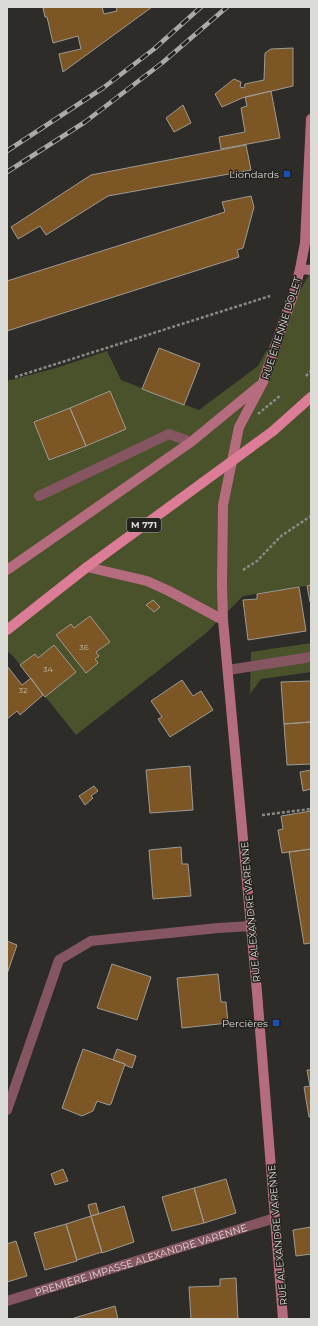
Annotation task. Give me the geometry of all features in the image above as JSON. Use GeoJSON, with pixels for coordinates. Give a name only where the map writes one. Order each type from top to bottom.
{"type":"FeatureCollection","features":[{"type":"Feature","properties":{"kind":"main road","name":"RUE ÉTIENNE DOLET"},"geometry":{"type":"LineString","coordinates":[[223,505],[239,427],[264,382],[295,289],[300,269],[305,236],[311,119]]}},
{"type":"Feature","properties":{"kind":"main road"},"geometry":{"type":"LineString","coordinates":[[300,269],[311,270]]}},
{"type":"Feature","properties":{"kind":"main road"},"geometry":{"type":"LineString","coordinates":[[7,570],[191,442],[264,382]]}},
{"type":"Feature","properties":{"kind":"main road","name":"M 771"},"geometry":{"type":"LineString","coordinates":[[7,630],[87,566],[272,432],[311,397]]}},
{"type":"Feature","properties":{"kind":"main road","name":"RUE ALEXANDRE VARENNE"},"geometry":{"type":"LineString","coordinates":[[223,505],[223,620],[257,992],[283,1319]]}},
{"type":"Feature","properties":{"kind":"main road"},"geometry":{"type":"LineString","coordinates":[[87,566],[147,581],[170,591],[223,620]]}},
{"type":"Feature","properties":{"kind":"street"},"geometry":{"type":"LineString","coordinates":[[39,496],[168,434],[191,442]]}},
{"type":"Feature","properties":{"kind":"street"},"geometry":{"type":"LineString","coordinates":[[228,670],[311,657]]}},
{"type":"Feature","properties":{"kind":"street"},"geometry":{"type":"LineString","coordinates":[[7,1110],[59,960],[91,941],[251,926]]}},
{"type":"Feature","properties":{"kind":"street","name":"PREMIÈRE IMPASSE ALEXANDRE VARENNE"},"geometry":{"type":"LineString","coordinates":[[7,1301],[275,1218]]}},
{"type":"Feature","properties":{"kind":"path"},"geometry":{"type":"LineString","coordinates":[[15,377],[295,289]]}},
{"type":"Feature","properties":{"kind":"path"},"geometry":{"type":"LineString","coordinates":[[222,585],[257,560],[281,536],[311,516]]}},
{"type":"Feature","properties":{"kind":"path"},"geometry":{"type":"LineString","coordinates":[[242,818],[311,809]]}},
{"type":"Feature","properties":{"kind":"green space"},"geometry":{"type":"Polygon","coordinates":[[[311,271],[311,585],[243,596],[205,634],[76,735],[13,656],[7,651],[7,381],[56,368],[107,351],[121,380],[199,410],[258,366],[311,271]]]}},
{"type":"Feature","properties":{"kind":"green space"},"geometry":{"type":"Polygon","coordinates":[[[311,643],[311,672],[261,679],[250,694],[251,652],[311,643]]]}},
{"type":"Feature","properties":{"kind":"building"},"geometry":{"type":"Polygon","coordinates":[[[102,7],[104,14],[117,11],[116,7],[152,7],[63,72],[59,54],[81,49],[78,36],[53,43],[47,17],[45,17],[43,8],[102,7]]]}},
{"type":"Feature","properties":{"kind":"building"},"geometry":{"type":"Polygon","coordinates":[[[293,48],[293,86],[242,98],[222,107],[215,94],[234,79],[241,82],[240,87],[244,88],[245,84],[264,80],[265,53],[271,49],[293,48]]]}},
{"type":"Feature","properties":{"kind":"building"},"geometry":{"type":"Polygon","coordinates":[[[271,91],[280,138],[221,149],[219,137],[245,132],[241,108],[247,106],[245,97],[271,91]]]}},
{"type":"Feature","properties":{"kind":"building"},"geometry":{"type":"Polygon","coordinates":[[[183,105],[191,123],[174,132],[166,118],[183,105]]]}},
{"type":"Feature","properties":{"kind":"building"},"geometry":{"type":"Polygon","coordinates":[[[246,145],[251,170],[108,196],[46,235],[40,226],[18,239],[11,227],[91,175],[246,145]]]}},
{"type":"Feature","properties":{"kind":"building"},"geometry":{"type":"Polygon","coordinates":[[[251,196],[254,207],[243,248],[237,250],[239,257],[7,331],[7,281],[225,212],[222,202],[251,196]]]}},
{"type":"Feature","properties":{"kind":"building"},"geometry":{"type":"Polygon","coordinates":[[[159,348],[200,364],[184,405],[142,389],[159,348]]]}},
{"type":"Feature","properties":{"kind":"building"},"geometry":{"type":"Polygon","coordinates":[[[110,391],[126,429],[86,446],[70,408],[110,391]]]}},
{"type":"Feature","properties":{"kind":"building"},"geometry":{"type":"Polygon","coordinates":[[[70,408],[86,446],[49,460],[34,422],[70,408]]]}},
{"type":"Feature","properties":{"kind":"building"},"geometry":{"type":"Polygon","coordinates":[[[311,585],[311,602],[310,602],[307,586],[311,585]]]}},
{"type":"Feature","properties":{"kind":"building"},"geometry":{"type":"Polygon","coordinates":[[[299,587],[306,631],[248,640],[243,600],[257,599],[257,594],[299,587]]]}},
{"type":"Feature","properties":{"kind":"building"},"geometry":{"type":"Polygon","coordinates":[[[153,600],[160,607],[154,612],[146,605],[153,600]]]}},
{"type":"Feature","properties":{"kind":"building"},"geometry":{"type":"Polygon","coordinates":[[[90,616],[110,642],[96,652],[99,656],[95,659],[98,663],[86,673],[56,635],[71,624],[74,628],[90,616]]]}},
{"type":"Feature","properties":{"kind":"building"},"geometry":{"type":"Polygon","coordinates":[[[54,645],[76,672],[45,697],[20,665],[35,654],[38,658],[54,645]]]}},
{"type":"Feature","properties":{"kind":"building"},"geometry":{"type":"Polygon","coordinates":[[[7,666],[22,685],[31,678],[43,695],[20,715],[17,711],[7,719],[7,666]]]}},
{"type":"Feature","properties":{"kind":"building"},"geometry":{"type":"Polygon","coordinates":[[[182,680],[193,696],[201,691],[213,710],[170,737],[158,719],[162,717],[151,701],[182,680]]]}},
{"type":"Feature","properties":{"kind":"building"},"geometry":{"type":"Polygon","coordinates":[[[311,681],[311,722],[284,724],[281,682],[311,681]]]}},
{"type":"Feature","properties":{"kind":"building"},"geometry":{"type":"Polygon","coordinates":[[[311,722],[311,764],[287,765],[284,724],[311,722]]]}},
{"type":"Feature","properties":{"kind":"building"},"geometry":{"type":"Polygon","coordinates":[[[190,766],[193,810],[150,813],[146,770],[190,766]]]}},
{"type":"Feature","properties":{"kind":"building"},"geometry":{"type":"Polygon","coordinates":[[[311,770],[311,789],[303,791],[300,772],[311,770]]]}},
{"type":"Feature","properties":{"kind":"building"},"geometry":{"type":"Polygon","coordinates":[[[94,786],[98,791],[91,796],[93,798],[85,805],[79,796],[94,786]]]}},
{"type":"Feature","properties":{"kind":"building"},"geometry":{"type":"Polygon","coordinates":[[[311,811],[311,849],[282,853],[278,830],[283,829],[281,816],[311,811]]]}},
{"type":"Feature","properties":{"kind":"building"},"geometry":{"type":"Polygon","coordinates":[[[181,847],[182,864],[188,864],[191,896],[153,899],[149,850],[181,847]]]}},
{"type":"Feature","properties":{"kind":"building"},"geometry":{"type":"Polygon","coordinates":[[[311,849],[311,943],[304,944],[289,852],[311,849]]]}},
{"type":"Feature","properties":{"kind":"building"},"geometry":{"type":"Polygon","coordinates":[[[7,941],[17,945],[7,974],[7,941]]]}},
{"type":"Feature","properties":{"kind":"building"},"geometry":{"type":"Polygon","coordinates":[[[112,964],[151,977],[137,1020],[97,1008],[112,964]]]}},
{"type":"Feature","properties":{"kind":"building"},"geometry":{"type":"Polygon","coordinates":[[[218,974],[221,1002],[226,1002],[228,1023],[182,1028],[177,978],[218,974]]]}},
{"type":"Feature","properties":{"kind":"building"},"geometry":{"type":"Polygon","coordinates":[[[83,1049],[125,1064],[111,1104],[109,1105],[97,1101],[93,1111],[82,1116],[62,1108],[83,1049]]]}},
{"type":"Feature","properties":{"kind":"building"},"geometry":{"type":"Polygon","coordinates":[[[117,1049],[136,1056],[132,1068],[113,1060],[117,1049]]]}},
{"type":"Feature","properties":{"kind":"building"},"geometry":{"type":"Polygon","coordinates":[[[307,1070],[311,1070],[311,1117],[309,1117],[304,1087],[310,1086],[307,1070]]]}},
{"type":"Feature","properties":{"kind":"building"},"geometry":{"type":"Polygon","coordinates":[[[63,1169],[68,1181],[55,1185],[51,1174],[63,1169]]]}},
{"type":"Feature","properties":{"kind":"building"},"geometry":{"type":"Polygon","coordinates":[[[226,1179],[236,1213],[204,1223],[194,1188],[226,1179]]]}},
{"type":"Feature","properties":{"kind":"building"},"geometry":{"type":"Polygon","coordinates":[[[194,1188],[204,1223],[172,1231],[162,1197],[194,1188]]]}},
{"type":"Feature","properties":{"kind":"building"},"geometry":{"type":"Polygon","coordinates":[[[96,1203],[99,1214],[91,1216],[88,1205],[96,1203]]]}},
{"type":"Feature","properties":{"kind":"building"},"geometry":{"type":"Polygon","coordinates":[[[124,1206],[134,1242],[102,1253],[91,1216],[124,1206]]]}},
{"type":"Feature","properties":{"kind":"building"},"geometry":{"type":"Polygon","coordinates":[[[91,1216],[102,1252],[77,1260],[66,1224],[91,1216]]]}},
{"type":"Feature","properties":{"kind":"building"},"geometry":{"type":"Polygon","coordinates":[[[66,1224],[77,1261],[45,1270],[34,1233],[66,1224]]]}},
{"type":"Feature","properties":{"kind":"building"},"geometry":{"type":"Polygon","coordinates":[[[311,1227],[311,1254],[296,1256],[293,1230],[311,1227]]]}},
{"type":"Feature","properties":{"kind":"building"},"geometry":{"type":"Polygon","coordinates":[[[16,1241],[27,1276],[7,1282],[7,1244],[16,1241]]]}},
{"type":"Feature","properties":{"kind":"building"},"geometry":{"type":"Polygon","coordinates":[[[236,1278],[238,1319],[191,1319],[189,1287],[220,1286],[220,1279],[236,1278]]]}},
{"type":"Feature","properties":{"kind":"building"},"geometry":{"type":"Polygon","coordinates":[[[115,1306],[118,1319],[74,1319],[74,1318],[115,1306]]]}},
{"type":"Feature","properties":{"kind":"railway"},"geometry":{"type":"LineString","coordinates":[[7,151],[103,88],[154,49],[201,7]]}},
{"type":"Feature","properties":{"kind":"railway"},"geometry":{"type":"LineString","coordinates":[[7,172],[85,122],[162,63],[227,7]]}},
{"type":"Feature","properties":{"kind":"place","name":"Liondards"},"geometry":{"type":"Point","coordinates":[287,174]}},
{"type":"Feature","properties":{"kind":"place","name":"Percières"},"geometry":{"type":"Point","coordinates":[276,1023]}}]}
